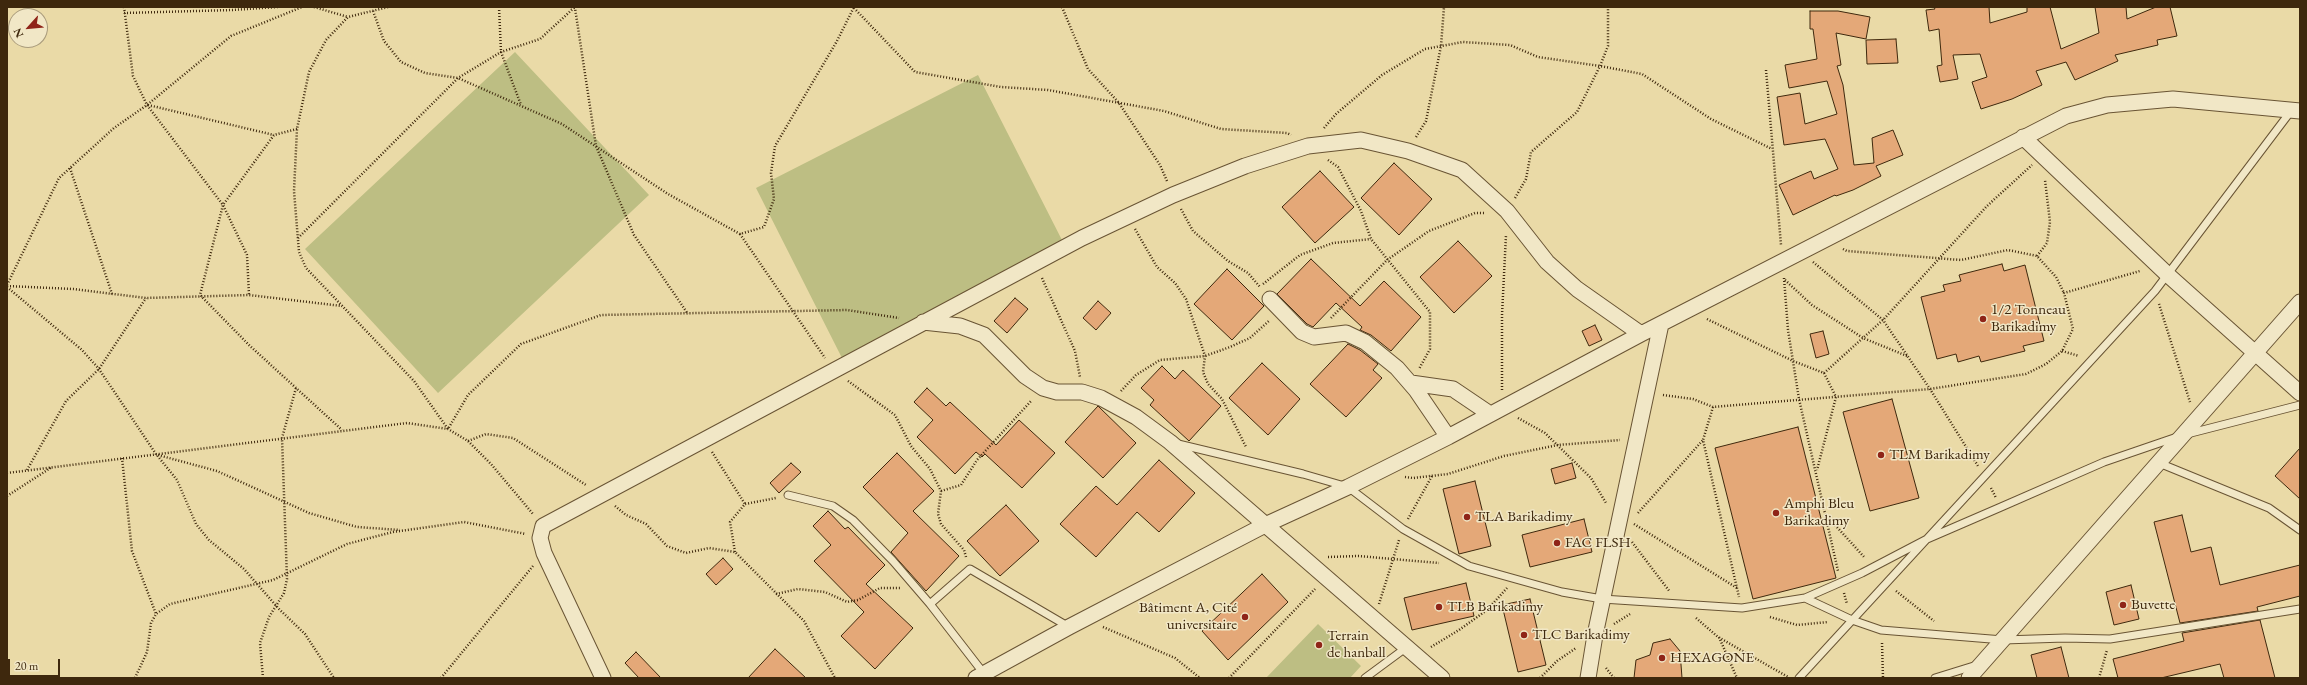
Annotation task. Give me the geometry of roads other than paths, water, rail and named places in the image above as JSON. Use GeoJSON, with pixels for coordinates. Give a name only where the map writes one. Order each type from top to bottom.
{"type":"FeatureCollection","features":[{"type":"Feature","properties":{"kind":"street"},"geometry":{"type":"LineString","coordinates":[[983,677],[1069,627],[1265,525],[1348,487],[1448,437],[1641,334],[2066,116],[2107,105],[2173,99],[2295,111]]}},
{"type":"Feature","properties":{"kind":"street"},"geometry":{"type":"LineString","coordinates":[[2023,137],[2164,270],[2300,393]]}},
{"type":"Feature","properties":{"kind":"street"},"geometry":{"type":"LineString","coordinates":[[603,678],[544,553],[541,532],[601,494],[1035,263],[1173,195],[1245,166],[1308,146],[1361,140],[1408,151],[1462,170],[1507,211],[1547,262],[1577,289],[1641,334]]}},
{"type":"Feature","properties":{"kind":"street"},"geometry":{"type":"LineString","coordinates":[[1270,299],[1302,332],[1314,337],[1346,333],[1365,342],[1397,368],[1411,383],[1448,437]]}},
{"type":"Feature","properties":{"kind":"street"},"geometry":{"type":"LineString","coordinates":[[1969,678],[2254,352],[2300,302]]}},
{"type":"Feature","properties":{"kind":"street"},"geometry":{"type":"LineString","coordinates":[[923,322],[960,326],[984,335],[1025,376],[1043,388],[1057,392],[1082,392],[1108,401],[1136,417],[1170,442],[1442,678]]}},
{"type":"Feature","properties":{"kind":"street"},"geometry":{"type":"LineString","coordinates":[[1588,678],[1602,598],[1624,524],[1636,439],[1661,324]]}},
{"type":"Feature","properties":{"kind":"street"},"geometry":{"type":"LineString","coordinates":[[1411,383],[1453,389],[1496,411]]}},
{"type":"Feature","properties":{"kind":"lane"},"geometry":{"type":"LineString","coordinates":[[1799,678],[2155,291],[2164,270],[2295,111]]}},
{"type":"Feature","properties":{"kind":"lane"},"geometry":{"type":"LineString","coordinates":[[1170,442],[1303,474],[1348,487],[1403,529],[1469,566],[1562,592],[1602,598],[1742,608],[1805,598],[1841,582],[1927,539],[2104,462],[2183,435],[2300,405]]}},
{"type":"Feature","properties":{"kind":"lane"},"geometry":{"type":"LineString","coordinates":[[2158,462],[2269,508],[2300,530]]}},
{"type":"Feature","properties":{"kind":"lane"},"geometry":{"type":"LineString","coordinates":[[788,495],[833,506],[853,520],[917,588],[983,677]]}},
{"type":"Feature","properties":{"kind":"lane"},"geometry":{"type":"LineString","coordinates":[[930,604],[970,569],[1069,627]]}},
{"type":"Feature","properties":{"kind":"lane"},"geometry":{"type":"LineString","coordinates":[[1805,598],[1852,620],[1881,630],[2003,640],[2065,638],[2110,639],[2300,609]]}},
{"type":"Feature","properties":{"kind":"lane"},"geometry":{"type":"LineString","coordinates":[[1365,678],[1412,651]]}},
{"type":"Feature","properties":{"kind":"lane"},"geometry":{"type":"LineString","coordinates":[[1935,678],[1982,663]]}},
{"type":"Feature","properties":{"kind":"place","name":"1/2 Tonneau Barikadimy"},"geometry":{"type":"Point","coordinates":[1983,319]}},
{"type":"Feature","properties":{"kind":"place","name":"TLM Barikadimy"},"geometry":{"type":"Point","coordinates":[1881,455]}},
{"type":"Feature","properties":{"kind":"place","name":"Amphi Bleu Barikadimy"},"geometry":{"type":"Point","coordinates":[1776,513]}},
{"type":"Feature","properties":{"kind":"place","name":"TLA Barikadimy"},"geometry":{"type":"Point","coordinates":[1467,517]}},
{"type":"Feature","properties":{"kind":"place","name":"FAC FLSH"},"geometry":{"type":"Point","coordinates":[1557,543]}},
{"type":"Feature","properties":{"kind":"place","name":"Buvette"},"geometry":{"type":"Point","coordinates":[2123,605]}},
{"type":"Feature","properties":{"kind":"place","name":"TLB Barikadimy"},"geometry":{"type":"Point","coordinates":[1439,607]}},
{"type":"Feature","properties":{"kind":"place","name":"Bâtiment A, Cité universitaire"},"geometry":{"type":"Point","coordinates":[1245,617]}},
{"type":"Feature","properties":{"kind":"place","name":"TLC Barikadimy"},"geometry":{"type":"Point","coordinates":[1524,635]}},
{"type":"Feature","properties":{"kind":"place","name":"Terrain de hanball"},"geometry":{"type":"Point","coordinates":[1319,645]}},
{"type":"Feature","properties":{"kind":"place","name":"HEXAGONE"},"geometry":{"type":"Point","coordinates":[1662,658]}}]}
